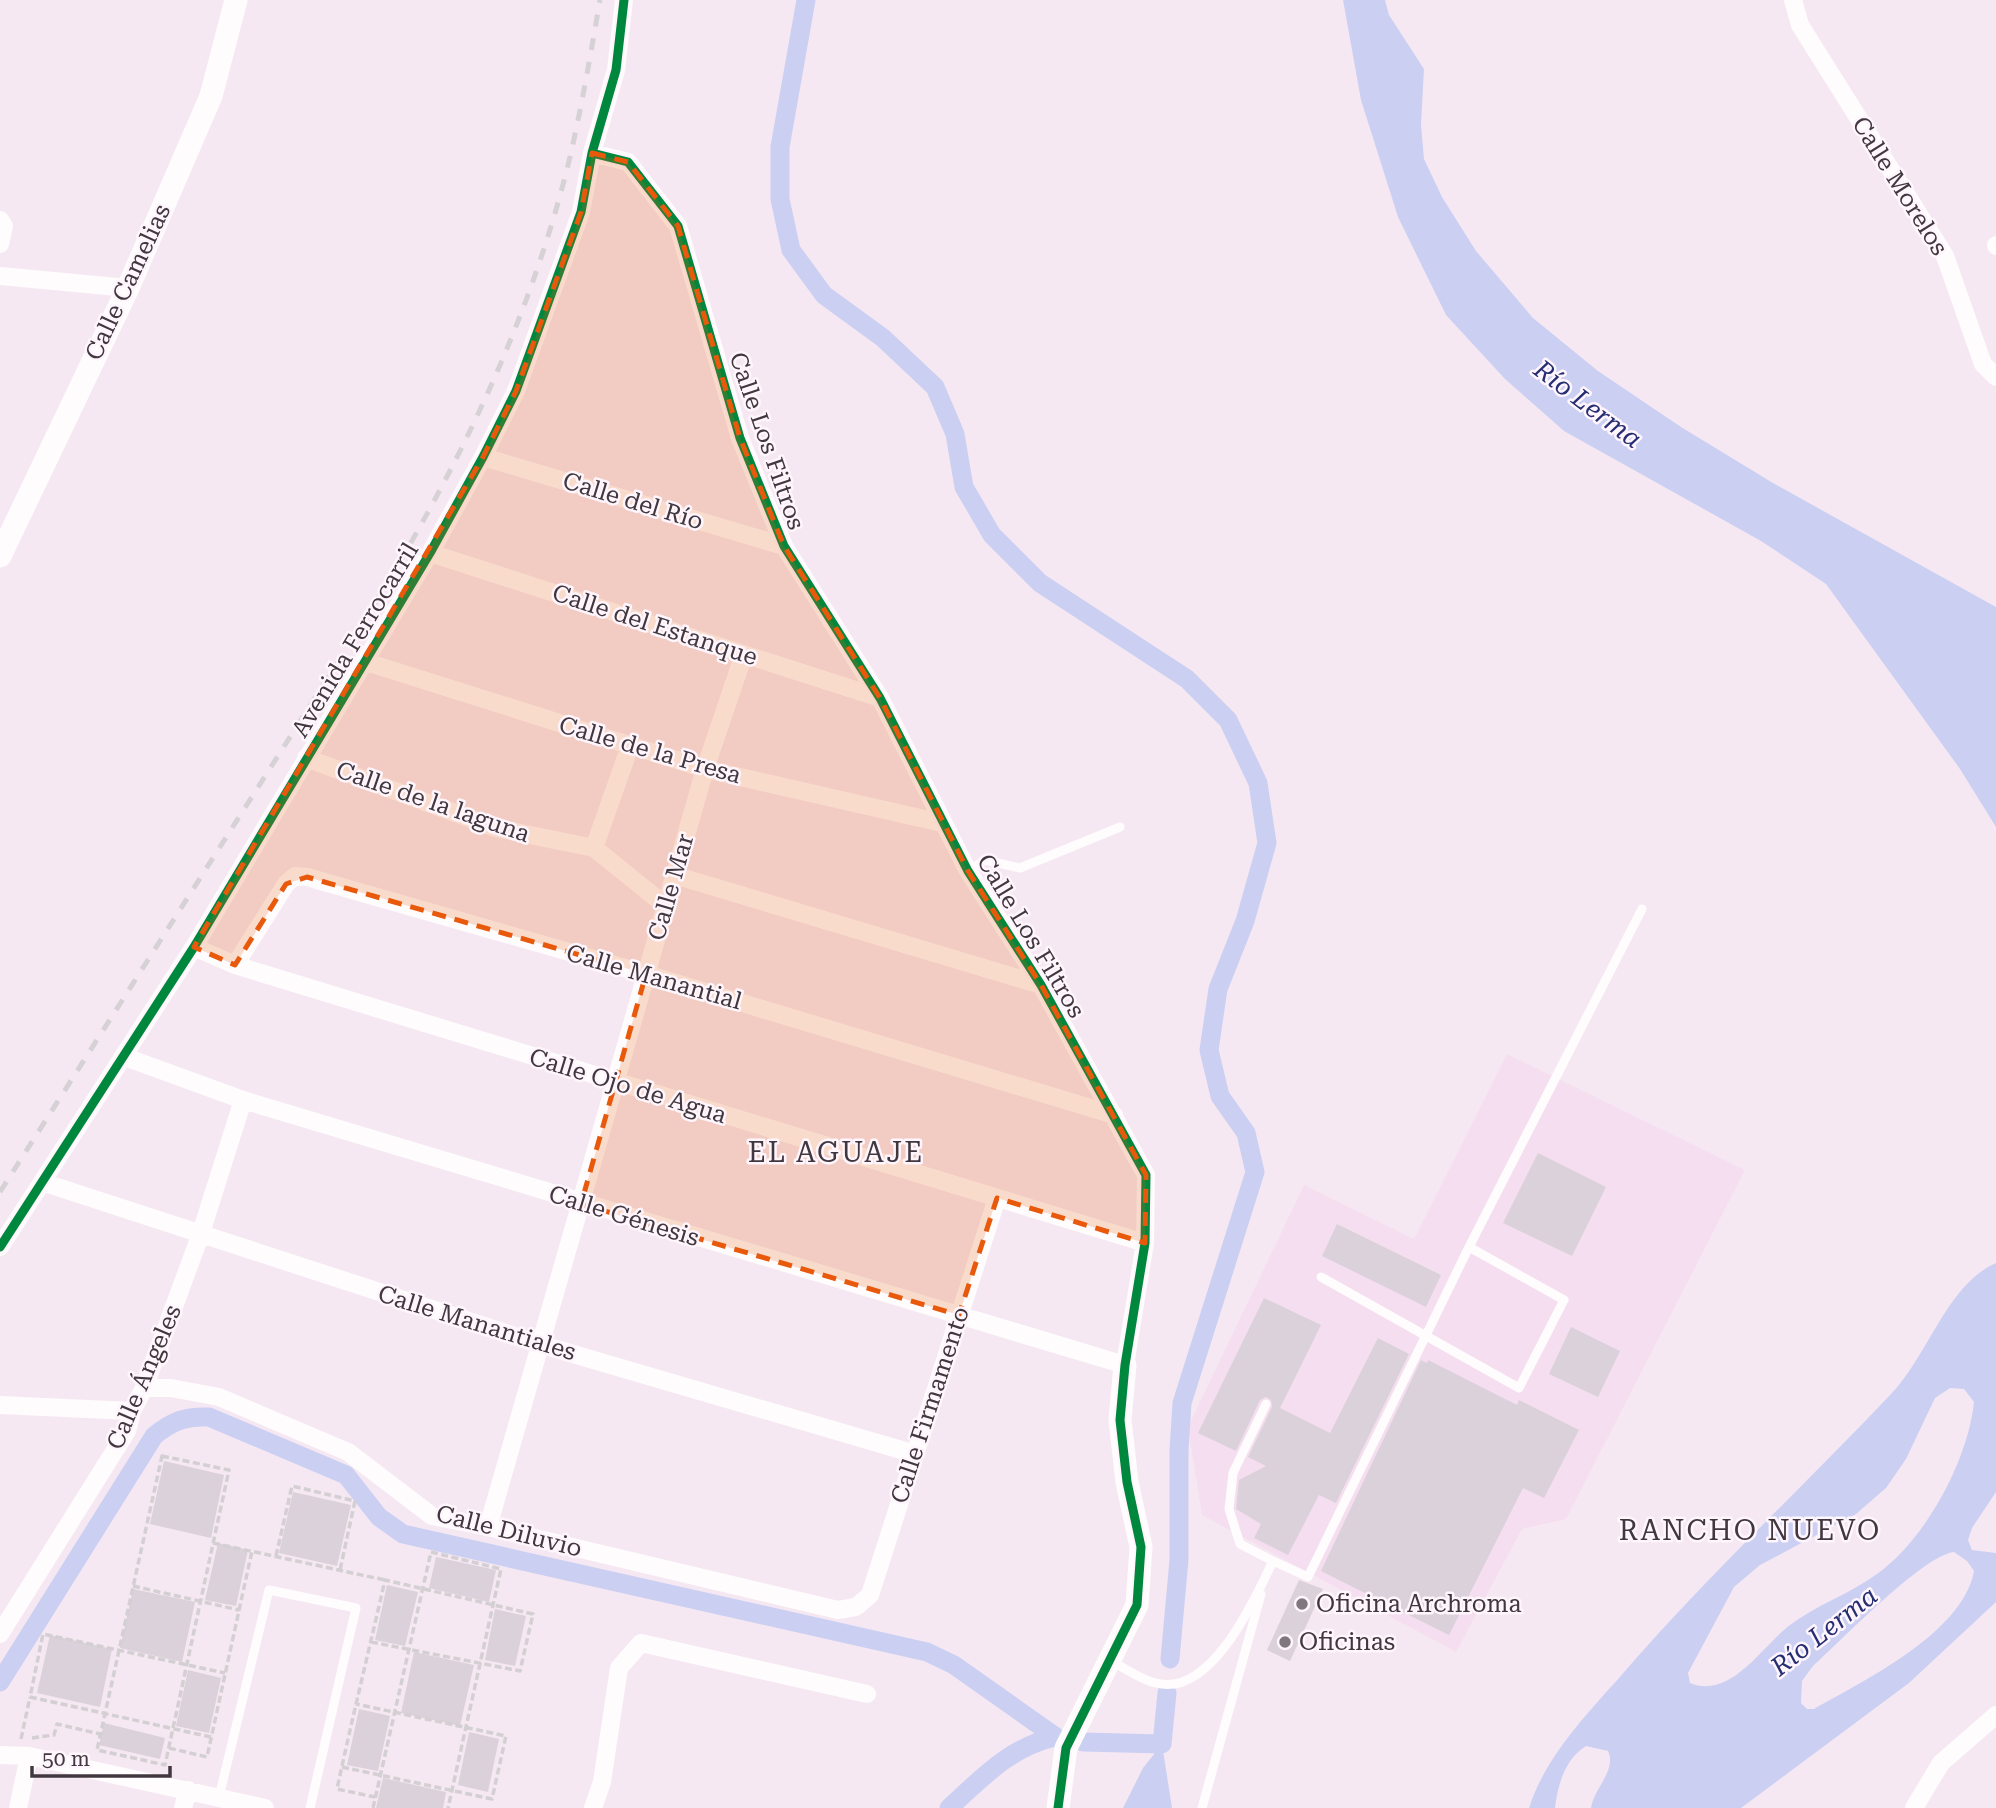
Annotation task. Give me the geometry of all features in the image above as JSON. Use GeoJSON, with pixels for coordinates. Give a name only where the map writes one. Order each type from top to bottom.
{"type":"FeatureCollection","features":[{"type":"Feature","properties":{"kind":"street","name":"Avenida Ferrocarril"},"geometry":{"type":"LineString","coordinates":[[0,1247],[194,947],[430,552],[483,457],[516,391],[576,225],[592,153],[616,69],[624,0]]}},
{"type":"Feature","properties":{"kind":"street","name":"Calle Morelos"},"geometry":{"type":"LineString","coordinates":[[1793,0],[1800,25],[1945,256],[1983,364],[1996,377]]}},
{"type":"Feature","properties":{"kind":"street","name":"Calle Camelias"},"geometry":{"type":"LineString","coordinates":[[0,556],[128,288],[211,96],[231,1]]}},
{"type":"Feature","properties":{"kind":"street","name":"Calle Los Filtros"},"geometry":{"type":"LineString","coordinates":[[592,153],[628,162],[678,226],[740,438],[784,546],[880,698],[968,871],[1041,985],[1146,1175],[1145,1244],[1125,1365],[1120,1420],[1127,1482],[1141,1547],[1137,1605],[1066,1748],[1058,1808]]}},
{"type":"Feature","properties":{"kind":"street"},"geometry":{"type":"LineString","coordinates":[[0,220],[4,226],[0,244]]}},
{"type":"Feature","properties":{"kind":"street"},"geometry":{"type":"LineString","coordinates":[[0,276],[128,288]]}},
{"type":"Feature","properties":{"kind":"street","name":"Calle del Río"},"geometry":{"type":"LineString","coordinates":[[483,457],[784,546]]}},
{"type":"Feature","properties":{"kind":"street","name":"Calle del Estanque"},"geometry":{"type":"LineString","coordinates":[[430,552],[880,698]]}},
{"type":"Feature","properties":{"kind":"street","name":"Calle Mar"},"geometry":{"type":"LineString","coordinates":[[488,1527],[705,769],[744,654]]}},
{"type":"Feature","properties":{"kind":"street","name":"Calle de la Presa"},"geometry":{"type":"LineString","coordinates":[[363,661],[705,769],[942,823]]}},
{"type":"Feature","properties":{"kind":"street"},"geometry":{"type":"LineString","coordinates":[[594,848],[630,746]]}},
{"type":"Feature","properties":{"kind":"street","name":"Calle de la laguna"},"geometry":{"type":"LineString","coordinates":[[306,758],[496,828],[594,848],[666,906]]}},
{"type":"Feature","properties":{"kind":"street"},"geometry":{"type":"LineString","coordinates":[[674,875],[1041,985]]}},
{"type":"Feature","properties":{"kind":"street","name":"Calle Manantial"},"geometry":{"type":"LineString","coordinates":[[235,965],[286,884],[295,876],[307,877],[646,974],[1114,1115]]}},
{"type":"Feature","properties":{"kind":"street","name":"Calle Ojo de Agua"},"geometry":{"type":"LineString","coordinates":[[194,947],[235,965],[1145,1244]]}},
{"type":"Feature","properties":{"kind":"street","name":"Calle Génesis"},"geometry":{"type":"LineString","coordinates":[[125,1057],[243,1100],[1125,1365]]}},
{"type":"Feature","properties":{"kind":"street","name":"Calle Ángeles"},"geometry":{"type":"LineString","coordinates":[[0,1634],[127,1431],[132,1411],[144,1388],[200,1236],[243,1100]]}},
{"type":"Feature","properties":{"kind":"street","name":"Calle Manantiales"},"geometry":{"type":"LineString","coordinates":[[42,1182],[200,1236],[539,1344],[915,1454]]}},
{"type":"Feature","properties":{"kind":"street","name":"Calle Firmamento"},"geometry":{"type":"LineString","coordinates":[[856,1607],[870,1595],[997,1198]]}},
{"type":"Feature","properties":{"kind":"street","name":"Calle Diluvio"},"geometry":{"type":"LineString","coordinates":[[144,1388],[170,1388],[219,1397],[348,1452],[432,1516],[838,1610],[856,1607]]}},
{"type":"Feature","properties":{"kind":"street"},"geometry":{"type":"LineString","coordinates":[[0,1405],[132,1411]]}},
{"type":"Feature","properties":{"kind":"street"},"geometry":{"type":"LineString","coordinates":[[593,1808],[602,1782],[619,1668],[641,1643],[867,1694]]}},
{"type":"Feature","properties":{"kind":"street"},"geometry":{"type":"LineString","coordinates":[[1914,1808],[1941,1763],[1996,1715]]}},
{"type":"Feature","properties":{"kind":"street"},"geometry":{"type":"LineString","coordinates":[[0,1755],[29,1756],[186,1799],[219,1797],[265,1808]]}},
{"type":"Feature","properties":{"kind":"street"},"geometry":{"type":"LineString","coordinates":[[18,1808],[29,1756]]}},
{"type":"Feature","properties":{"kind":"lane"},"geometry":{"type":"LineString","coordinates":[[968,871],[985,860],[1020,868],[1120,827]]}},
{"type":"Feature","properties":{"kind":"lane"},"geometry":{"type":"LineString","coordinates":[[1266,1404],[1233,1473],[1229,1509],[1240,1544],[1308,1577],[1469,1247],[1642,909]]}},
{"type":"Feature","properties":{"kind":"lane"},"geometry":{"type":"LineString","coordinates":[[1321,1277],[1519,1388],[1564,1300],[1469,1247]]}},
{"type":"Feature","properties":{"kind":"lane"},"geometry":{"type":"LineString","coordinates":[[1111,1661],[1156,1684],[1178,1683],[1196,1674],[1235,1634],[1273,1561]]}},
{"type":"Feature","properties":{"kind":"lane"},"geometry":{"type":"LineString","coordinates":[[1202,1808],[1266,1576]]}},
{"type":"Feature","properties":{"kind":"lane"},"geometry":{"type":"LineString","coordinates":[[219,1797],[269,1590],[356,1608],[310,1808]]}},
{"type":"Feature","properties":{"kind":"path"},"geometry":{"type":"LineString","coordinates":[[162,1456],[229,1470],[213,1543],[165,1765],[97,1750],[162,1456]]}},
{"type":"Feature","properties":{"kind":"path"},"geometry":{"type":"LineString","coordinates":[[276,1556],[292,1486],[355,1501],[340,1570]]}},
{"type":"Feature","properties":{"kind":"path"},"geometry":{"type":"LineString","coordinates":[[213,1543],[533,1614],[520,1671],[371,1642]]}},
{"type":"Feature","properties":{"kind":"path"},"geometry":{"type":"LineString","coordinates":[[169,1748],[207,1757],[252,1551]]}},
{"type":"Feature","properties":{"kind":"path"},"geometry":{"type":"LineString","coordinates":[[373,1808],[431,1552],[501,1569],[448,1808]]}},
{"type":"Feature","properties":{"kind":"path"},"geometry":{"type":"LineString","coordinates":[[375,1797],[337,1789],[385,1580]]}},
{"type":"Feature","properties":{"kind":"path"},"geometry":{"type":"LineString","coordinates":[[133,1586],[239,1610]]}},
{"type":"Feature","properties":{"kind":"path"},"geometry":{"type":"LineString","coordinates":[[21,1739],[43,1634],[225,1673]]}},
{"type":"Feature","properties":{"kind":"path"},"geometry":{"type":"LineString","coordinates":[[30,1697],[211,1737]]}},
{"type":"Feature","properties":{"kind":"path"},"geometry":{"type":"LineString","coordinates":[[342,1767],[492,1799],[506,1736],[356,1704]]}},
{"type":"Feature","properties":{"kind":"path"},"geometry":{"type":"LineString","coordinates":[[10,1740],[54,1735],[57,1724],[100,1734]]}},
{"type":"Feature","properties":{"kind":"highlighted area"},"geometry":{"type":"Polygon","coordinates":[[[592,153],[628,162],[678,226],[740,438],[784,546],[880,698],[968,871],[1041,985],[1146,1175],[1145,1243],[997,1198],[959,1315],[581,1204],[646,974],[307,877],[286,884],[235,965],[194,947],[483,457],[516,391],[581,212],[592,153]]]}},
{"type":"Feature","properties":{"kind":"shaded area"},"geometry":{"type":"Polygon","coordinates":[[[1507,1054],[1745,1170],[1566,1519],[1522,1529],[1456,1652],[1202,1515],[1188,1427],[1304,1185],[1414,1239],[1507,1054]]]}},
{"type":"Feature","properties":{"kind":"water","name":"Río Lerma"},"geometry":{"type":"Polygon","coordinates":[[[1343,0],[1385,0],[1389,15],[1424,69],[1421,125],[1424,159],[1442,197],[1476,251],[1533,318],[1598,371],[1681,427],[1773,483],[1996,607],[1996,827],[1960,769],[1826,584],[1761,541],[1564,431],[1505,379],[1446,315],[1398,217],[1361,100],[1343,0]]]}},
{"type":"Feature","properties":{"kind":"water","name":"Río Lerma"},"geometry":{"type":"Polygon","coordinates":[[[1996,1263],[1996,1492],[1972,1528],[1968,1540],[1972,1550],[1996,1553],[1996,1602],[1909,1683],[1741,1808],[1591,1808],[1610,1765],[1610,1758],[1608,1751],[1586,1746],[1573,1758],[1564,1773],[1555,1808],[1529,1808],[1555,1755],[1579,1723],[1685,1605],[1891,1394],[1951,1304],[1979,1273],[1996,1263]],[[1950,1388],[1935,1398],[1906,1459],[1886,1488],[1856,1514],[1760,1565],[1734,1587],[1688,1673],[1690,1683],[1705,1686],[1732,1678],[1790,1625],[1877,1574],[1912,1541],[1942,1497],[1954,1473],[1970,1425],[1974,1402],[1964,1389],[1950,1388]],[[1954,1552],[1940,1557],[1903,1583],[1813,1666],[1802,1681],[1801,1703],[1807,1709],[1814,1709],[1908,1653],[1951,1615],[1966,1594],[1974,1571],[1967,1561],[1954,1552]]]}},
{"type":"Feature","properties":{"kind":"water"},"geometry":{"type":"Polygon","coordinates":[[[1162,1744],[1172,1808],[1123,1808],[1143,1768],[1162,1744]]]}},
{"type":"Feature","properties":{"kind":"building"},"geometry":{"type":"Polygon","coordinates":[[[1538,1153],[1606,1187],[1572,1256],[1503,1223],[1538,1153]]]}},
{"type":"Feature","properties":{"kind":"building"},"geometry":{"type":"Polygon","coordinates":[[[1337,1224],[1441,1275],[1426,1307],[1322,1256],[1337,1224]]]}},
{"type":"Feature","properties":{"kind":"building"},"geometry":{"type":"Polygon","coordinates":[[[1264,1298],[1321,1325],[1280,1408],[1330,1433],[1378,1338],[1409,1354],[1336,1503],[1319,1495],[1288,1555],[1254,1538],[1261,1524],[1236,1509],[1239,1480],[1266,1466],[1248,1457],[1272,1407],[1271,1400],[1266,1397],[1260,1400],[1236,1451],[1198,1433],[1264,1298]]]}},
{"type":"Feature","properties":{"kind":"building"},"geometry":{"type":"Polygon","coordinates":[[[1571,1327],[1620,1351],[1598,1397],[1549,1374],[1571,1327]]]}},
{"type":"Feature","properties":{"kind":"building"},"geometry":{"type":"Polygon","coordinates":[[[1421,1360],[1427,1363],[1428,1360],[1517,1405],[1519,1400],[1579,1430],[1544,1498],[1523,1488],[1449,1635],[1321,1571],[1421,1360]]]}},
{"type":"Feature","properties":{"kind":"building"},"geometry":{"type":"Polygon","coordinates":[[[164,1461],[224,1475],[211,1538],[150,1524],[164,1461]]]}},
{"type":"Feature","properties":{"kind":"building"},"geometry":{"type":"Polygon","coordinates":[[[293,1492],[351,1505],[337,1566],[279,1553],[293,1492]]]}},
{"type":"Feature","properties":{"kind":"building"},"geometry":{"type":"Polygon","coordinates":[[[218,1543],[248,1550],[236,1606],[205,1600],[218,1543]]]}},
{"type":"Feature","properties":{"kind":"building"},"geometry":{"type":"Polygon","coordinates":[[[436,1557],[496,1570],[489,1602],[429,1588],[436,1557]]]}},
{"type":"Feature","properties":{"kind":"building"},"geometry":{"type":"Polygon","coordinates":[[[1299,1580],[1323,1589],[1290,1661],[1267,1650],[1299,1580]]]}},
{"type":"Feature","properties":{"kind":"building"},"geometry":{"type":"Polygon","coordinates":[[[387,1585],[418,1592],[405,1646],[375,1640],[387,1585]]]}},
{"type":"Feature","properties":{"kind":"building"},"geometry":{"type":"Polygon","coordinates":[[[133,1589],[195,1602],[182,1662],[120,1648],[133,1589]]]}},
{"type":"Feature","properties":{"kind":"building"},"geometry":{"type":"Polygon","coordinates":[[[495,1609],[526,1616],[515,1666],[485,1660],[495,1609]]]}},
{"type":"Feature","properties":{"kind":"building"},"geometry":{"type":"Polygon","coordinates":[[[50,1635],[112,1649],[100,1707],[37,1693],[50,1635]]]}},
{"type":"Feature","properties":{"kind":"building"},"geometry":{"type":"Polygon","coordinates":[[[414,1652],[474,1665],[460,1726],[401,1713],[414,1652]]]}},
{"type":"Feature","properties":{"kind":"building"},"geometry":{"type":"Polygon","coordinates":[[[188,1670],[221,1678],[209,1733],[176,1726],[188,1670]]]}},
{"type":"Feature","properties":{"kind":"building"},"geometry":{"type":"Polygon","coordinates":[[[359,1709],[390,1716],[378,1771],[347,1765],[359,1709]]]}},
{"type":"Feature","properties":{"kind":"building"},"geometry":{"type":"Polygon","coordinates":[[[104,1723],[165,1738],[160,1759],[99,1745],[104,1723]]]}},
{"type":"Feature","properties":{"kind":"building"},"geometry":{"type":"Polygon","coordinates":[[[469,1732],[499,1739],[488,1792],[458,1785],[469,1732]]]}},
{"type":"Feature","properties":{"kind":"building"},"geometry":{"type":"Polygon","coordinates":[[[383,1778],[446,1792],[443,1808],[376,1808],[383,1778]]]}},
{"type":"Feature","properties":{"kind":"waterway"},"geometry":{"type":"LineString","coordinates":[[806,0],[780,147],[780,199],[791,250],[824,295],[883,338],[935,387],[955,434],[964,487],[992,535],[1040,583],[1187,679],[1228,720],[1258,783],[1267,843],[1245,921],[1218,989],[1209,1050],[1220,1096],[1246,1133],[1255,1172],[1182,1403],[1179,1450],[1179,1560],[1170,1659]]}},
{"type":"Feature","properties":{"kind":"waterway"},"geometry":{"type":"LineString","coordinates":[[0,1682],[154,1436],[180,1420],[209,1417],[346,1475],[379,1517],[403,1534],[927,1652],[954,1665],[1056,1737]]}},
{"type":"Feature","properties":{"kind":"waterway"},"geometry":{"type":"LineString","coordinates":[[1083,1742],[1162,1744],[1167,1693]]}},
{"type":"Feature","properties":{"kind":"waterway"},"geometry":{"type":"LineString","coordinates":[[949,1808],[1010,1756],[1055,1737]]}},
{"type":"Feature","properties":{"kind":"railway"},"geometry":{"type":"LineString","coordinates":[[0,1192],[364,621],[429,511],[458,455],[511,339],[553,219],[570,157],[600,0]]}},
{"type":"Feature","properties":{"kind":"cycle path"},"geometry":{"type":"LineString","coordinates":[[0,1247],[194,947],[430,553],[483,457],[516,391],[581,212],[592,153],[616,70],[624,0]]}},
{"type":"Feature","properties":{"kind":"cycle path"},"geometry":{"type":"LineString","coordinates":[[592,153],[628,162],[678,226],[740,438],[784,546],[880,698],[968,871],[1041,985],[1146,1175],[1145,1243],[1125,1365],[1120,1420],[1127,1482],[1141,1547],[1137,1605],[1066,1748],[1058,1808]]}},
{"type":"Feature","properties":{"kind":"place","name":"Oficina Archroma"},"geometry":{"type":"Point","coordinates":[1302,1604]}},
{"type":"Feature","properties":{"kind":"place","name":"Oficinas"},"geometry":{"type":"Point","coordinates":[1285,1642]}},
{"type":"Feature","properties":{"kind":"district","name":"EL AGUAJE"},"geometry":{"type":"Point","coordinates":[836,1152]}},
{"type":"Feature","properties":{"kind":"district","name":"RANCHO NUEVO"},"geometry":{"type":"Point","coordinates":[1750,1530]}}]}
